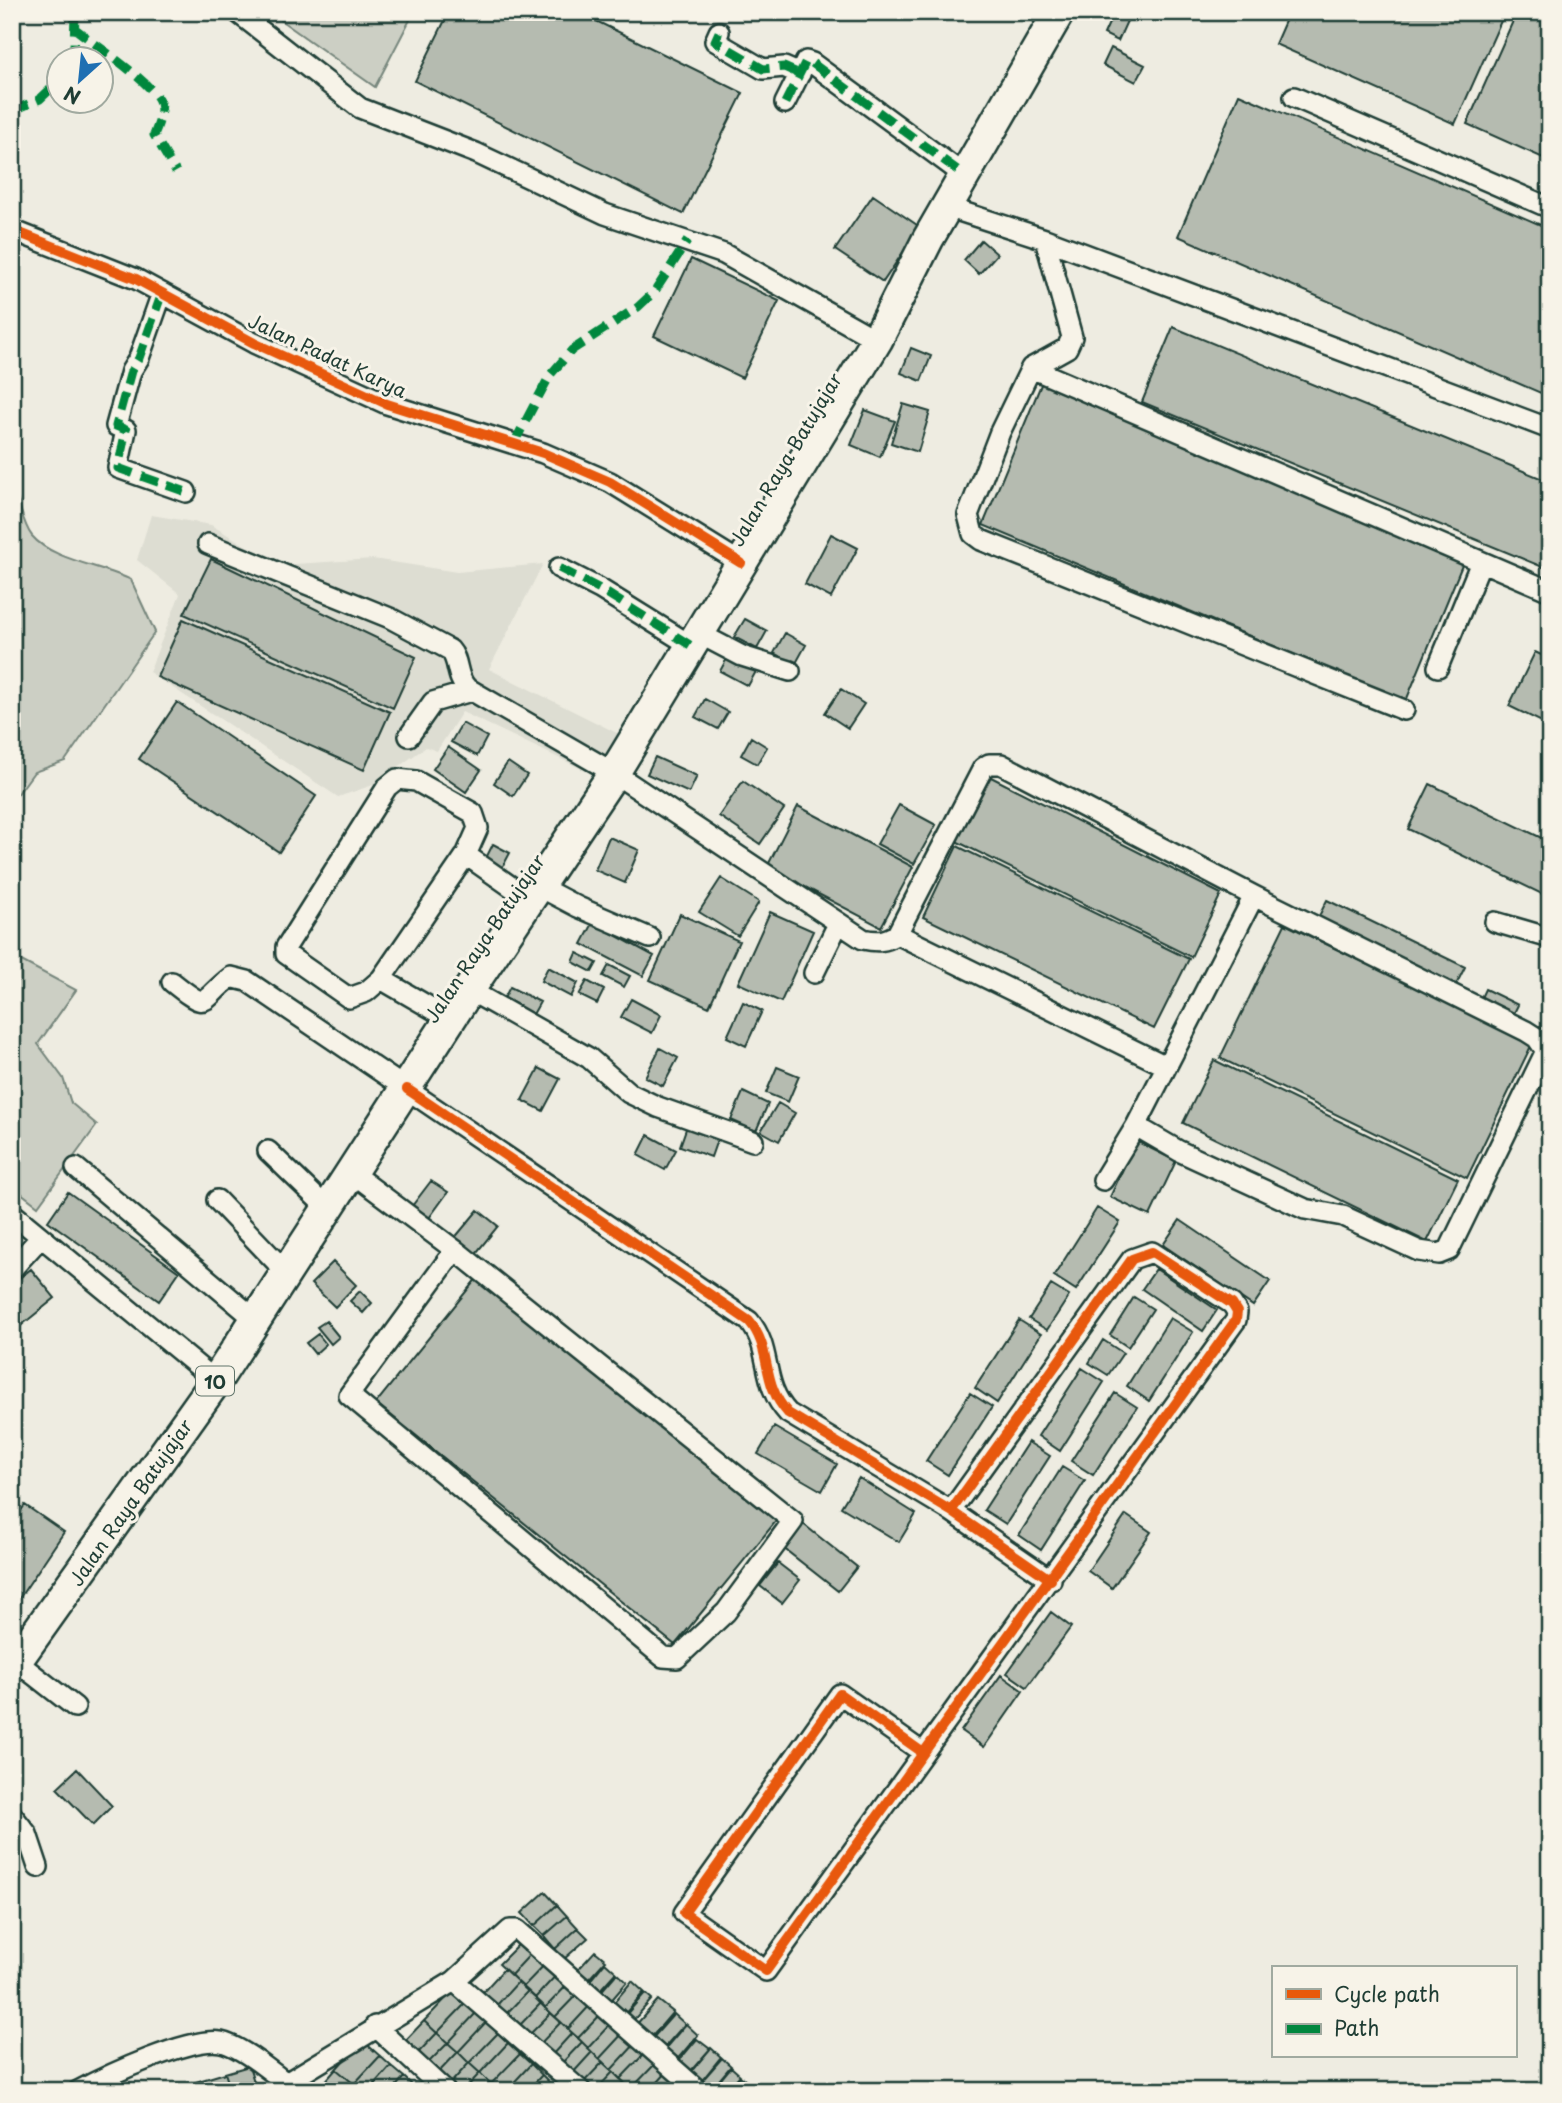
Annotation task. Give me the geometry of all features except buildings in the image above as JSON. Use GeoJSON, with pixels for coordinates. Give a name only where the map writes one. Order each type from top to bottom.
{"type":"FeatureCollection","features":[{"type":"Feature","properties":{"kind":"highway","name":"Jalan Raya Batujajar"},"geometry":{"type":"LineString","coordinates":[[14,1664],[216,1381],[285,1271],[407,1089],[468,990],[614,773],[877,340],[964,175],[1059,12]]}},
{"type":"Feature","properties":{"kind":"street"},"geometry":{"type":"LineString","coordinates":[[237,12],[360,107],[476,153],[605,214],[655,228],[723,254],[877,340]]}},
{"type":"Feature","properties":{"kind":"street"},"geometry":{"type":"LineString","coordinates":[[719,32],[715,41],[763,69],[784,67],[800,74]]}},
{"type":"Feature","properties":{"kind":"street"},"geometry":{"type":"LineString","coordinates":[[785,103],[806,61],[813,63],[964,175]]}},
{"type":"Feature","properties":{"kind":"street"},"geometry":{"type":"LineString","coordinates":[[1294,97],[1550,208]]}},
{"type":"Feature","properties":{"kind":"street"},"geometry":{"type":"LineString","coordinates":[[947,207],[1045,239],[1550,429]]}},
{"type":"Feature","properties":{"kind":"street","name":"Jalan Padat Karya"},"geometry":{"type":"LineString","coordinates":[[12,230],[136,279],[254,343],[387,404],[543,453],[610,482],[741,563]]}},
{"type":"Feature","properties":{"kind":"street"},"geometry":{"type":"LineString","coordinates":[[1045,239],[1072,337],[1067,348],[1031,369],[1000,432],[970,508],[968,524],[973,534],[981,540],[1404,710]]}},
{"type":"Feature","properties":{"kind":"street"},"geometry":{"type":"LineString","coordinates":[[162,293],[139,358],[131,371],[116,426],[126,430],[118,468],[186,492]]}},
{"type":"Feature","properties":{"kind":"street"},"geometry":{"type":"LineString","coordinates":[[1031,369],[1550,591]]}},
{"type":"Feature","properties":{"kind":"street"},"geometry":{"type":"LineString","coordinates":[[208,544],[390,618],[450,650],[454,655],[459,680],[471,691],[614,773],[863,939],[876,942],[888,940],[897,934],[983,768],[995,763],[1006,765],[1254,896],[1526,1031],[1543,1046],[1545,1056],[1448,1250],[1439,1254],[1419,1251],[1343,1216],[1308,1211],[1179,1151],[1136,1126]]}},
{"type":"Feature","properties":{"kind":"street"},"geometry":{"type":"LineString","coordinates":[[1438,667],[1481,562]]}},
{"type":"Feature","properties":{"kind":"street"},"geometry":{"type":"LineString","coordinates":[[559,568],[694,639],[790,671]]}},
{"type":"Feature","properties":{"kind":"street"},"geometry":{"type":"LineString","coordinates":[[409,736],[433,702],[471,691]]}},
{"type":"Feature","properties":{"kind":"street"},"geometry":{"type":"LineString","coordinates":[[397,779],[416,781],[473,813],[478,828],[466,855],[382,979],[355,998],[348,998],[286,954],[286,947],[333,869],[387,787],[397,779]]}},
{"type":"Feature","properties":{"kind":"street"},"geometry":{"type":"LineString","coordinates":[[466,855],[534,893],[578,907],[650,938]]}},
{"type":"Feature","properties":{"kind":"street"},"geometry":{"type":"LineString","coordinates":[[1103,1180],[1136,1126],[1254,896]]}},
{"type":"Feature","properties":{"kind":"street"},"geometry":{"type":"LineString","coordinates":[[1495,922],[1550,938]]}},
{"type":"Feature","properties":{"kind":"street"},"geometry":{"type":"LineString","coordinates":[[814,973],[838,924]]}},
{"type":"Feature","properties":{"kind":"street"},"geometry":{"type":"LineString","coordinates":[[897,934],[1166,1066]]}},
{"type":"Feature","properties":{"kind":"street"},"geometry":{"type":"LineString","coordinates":[[172,982],[193,999],[202,1001],[211,998],[231,977],[247,981],[749,1321],[761,1340],[771,1390],[788,1413],[951,1511],[1051,1580]]}},
{"type":"Feature","properties":{"kind":"street"},"geometry":{"type":"LineString","coordinates":[[382,979],[450,1019]]}},
{"type":"Feature","properties":{"kind":"street"},"geometry":{"type":"LineString","coordinates":[[468,990],[592,1060],[629,1093],[658,1107],[754,1141]]}},
{"type":"Feature","properties":{"kind":"street"},"geometry":{"type":"LineString","coordinates":[[268,1151],[328,1209]]}},
{"type":"Feature","properties":{"kind":"street"},"geometry":{"type":"LineString","coordinates":[[76,1168],[256,1320]]}},
{"type":"Feature","properties":{"kind":"street"},"geometry":{"type":"LineString","coordinates":[[352,1172],[455,1250],[793,1521],[726,1612],[677,1658],[663,1657],[349,1395],[455,1250]]}},
{"type":"Feature","properties":{"kind":"street"},"geometry":{"type":"LineString","coordinates":[[216,1200],[285,1271]]}},
{"type":"Feature","properties":{"kind":"street"},"geometry":{"type":"LineString","coordinates":[[12,1213],[216,1381]]}},
{"type":"Feature","properties":{"kind":"street"},"geometry":{"type":"LineString","coordinates":[[12,1269],[41,1237]]}},
{"type":"Feature","properties":{"kind":"street"},"geometry":{"type":"LineString","coordinates":[[922,1752],[840,1694],[684,1913],[766,1971],[922,1752],[1051,1580],[1236,1320],[1237,1311],[1232,1304],[1152,1252],[1132,1259],[951,1511]]}},
{"type":"Feature","properties":{"kind":"street"},"geometry":{"type":"LineString","coordinates":[[14,1664],[75,1707]]}},
{"type":"Feature","properties":{"kind":"street"},"geometry":{"type":"LineString","coordinates":[[12,1815],[27,1834],[38,1867]]}},
{"type":"Feature","properties":{"kind":"street"},"geometry":{"type":"LineString","coordinates":[[78,2091],[145,2060],[212,2042],[232,2046],[290,2087],[375,2026],[454,1981],[510,1930],[517,1930],[699,2091]]}},
{"type":"Feature","properties":{"kind":"street"},"geometry":{"type":"LineString","coordinates":[[454,1981],[581,2091]]}},
{"type":"Feature","properties":{"kind":"street"},"geometry":{"type":"LineString","coordinates":[[375,2026],[445,2091]]}},
{"type":"Feature","properties":{"kind":"shaded area"},"geometry":{"type":"Polygon","coordinates":[[[269,12],[414,12],[375,87],[269,12]]]}},
{"type":"Feature","properties":{"kind":"shaded area"},"geometry":{"type":"Polygon","coordinates":[[[12,486],[32,536],[65,557],[131,580],[155,632],[65,761],[34,772],[12,802],[12,486]]]}},
{"type":"Feature","properties":{"kind":"shaded area"},"geometry":{"type":"Polygon","coordinates":[[[151,515],[211,525],[279,565],[373,559],[457,572],[543,564],[489,669],[619,734],[599,777],[462,712],[437,751],[426,747],[373,785],[338,797],[149,672],[180,594],[137,560],[151,515]]]}},
{"type":"Feature","properties":{"kind":"shaded area"},"geometry":{"type":"Polygon","coordinates":[[[12,956],[76,990],[38,1044],[63,1078],[71,1103],[97,1125],[38,1206],[12,1186],[12,956]]]}},
{"type":"Feature","properties":{"kind":"marked path"},"geometry":{"type":"LineString","coordinates":[[74,46],[75,12]]}},
{"type":"Feature","properties":{"kind":"marked path"},"geometry":{"type":"LineString","coordinates":[[73,27],[135,75],[156,95],[161,111],[154,135],[176,172]]}},
{"type":"Feature","properties":{"kind":"marked path"},"geometry":{"type":"LineString","coordinates":[[719,32],[715,41],[763,69],[784,67],[800,74]]}},
{"type":"Feature","properties":{"kind":"marked path"},"geometry":{"type":"LineString","coordinates":[[785,103],[806,61],[812,63],[964,175]]}},
{"type":"Feature","properties":{"kind":"marked path"},"geometry":{"type":"LineString","coordinates":[[12,111],[40,99],[46,93]]}},
{"type":"Feature","properties":{"kind":"marked path"},"geometry":{"type":"LineString","coordinates":[[513,445],[550,375],[572,350],[638,307],[655,291],[688,240]]}},
{"type":"Feature","properties":{"kind":"marked path"},"geometry":{"type":"LineString","coordinates":[[162,293],[139,358],[131,371],[116,426],[126,430],[118,468],[186,492]]}},
{"type":"Feature","properties":{"kind":"marked path"},"geometry":{"type":"LineString","coordinates":[[559,568],[600,589],[690,645]]}},
{"type":"Feature","properties":{"kind":"cycle path"},"geometry":{"type":"LineString","coordinates":[[12,230],[136,279],[254,343],[387,404],[543,453],[610,482],[741,563]]}},
{"type":"Feature","properties":{"kind":"cycle path"},"geometry":{"type":"LineString","coordinates":[[407,1089],[749,1321],[761,1343],[773,1390],[788,1413],[951,1511],[1051,1580]]}},
{"type":"Feature","properties":{"kind":"cycle path"},"geometry":{"type":"LineString","coordinates":[[922,1752],[840,1694],[684,1913],[766,1971],[1236,1320],[1237,1312],[1232,1304],[1152,1252],[1132,1259],[951,1511]]}}]}
